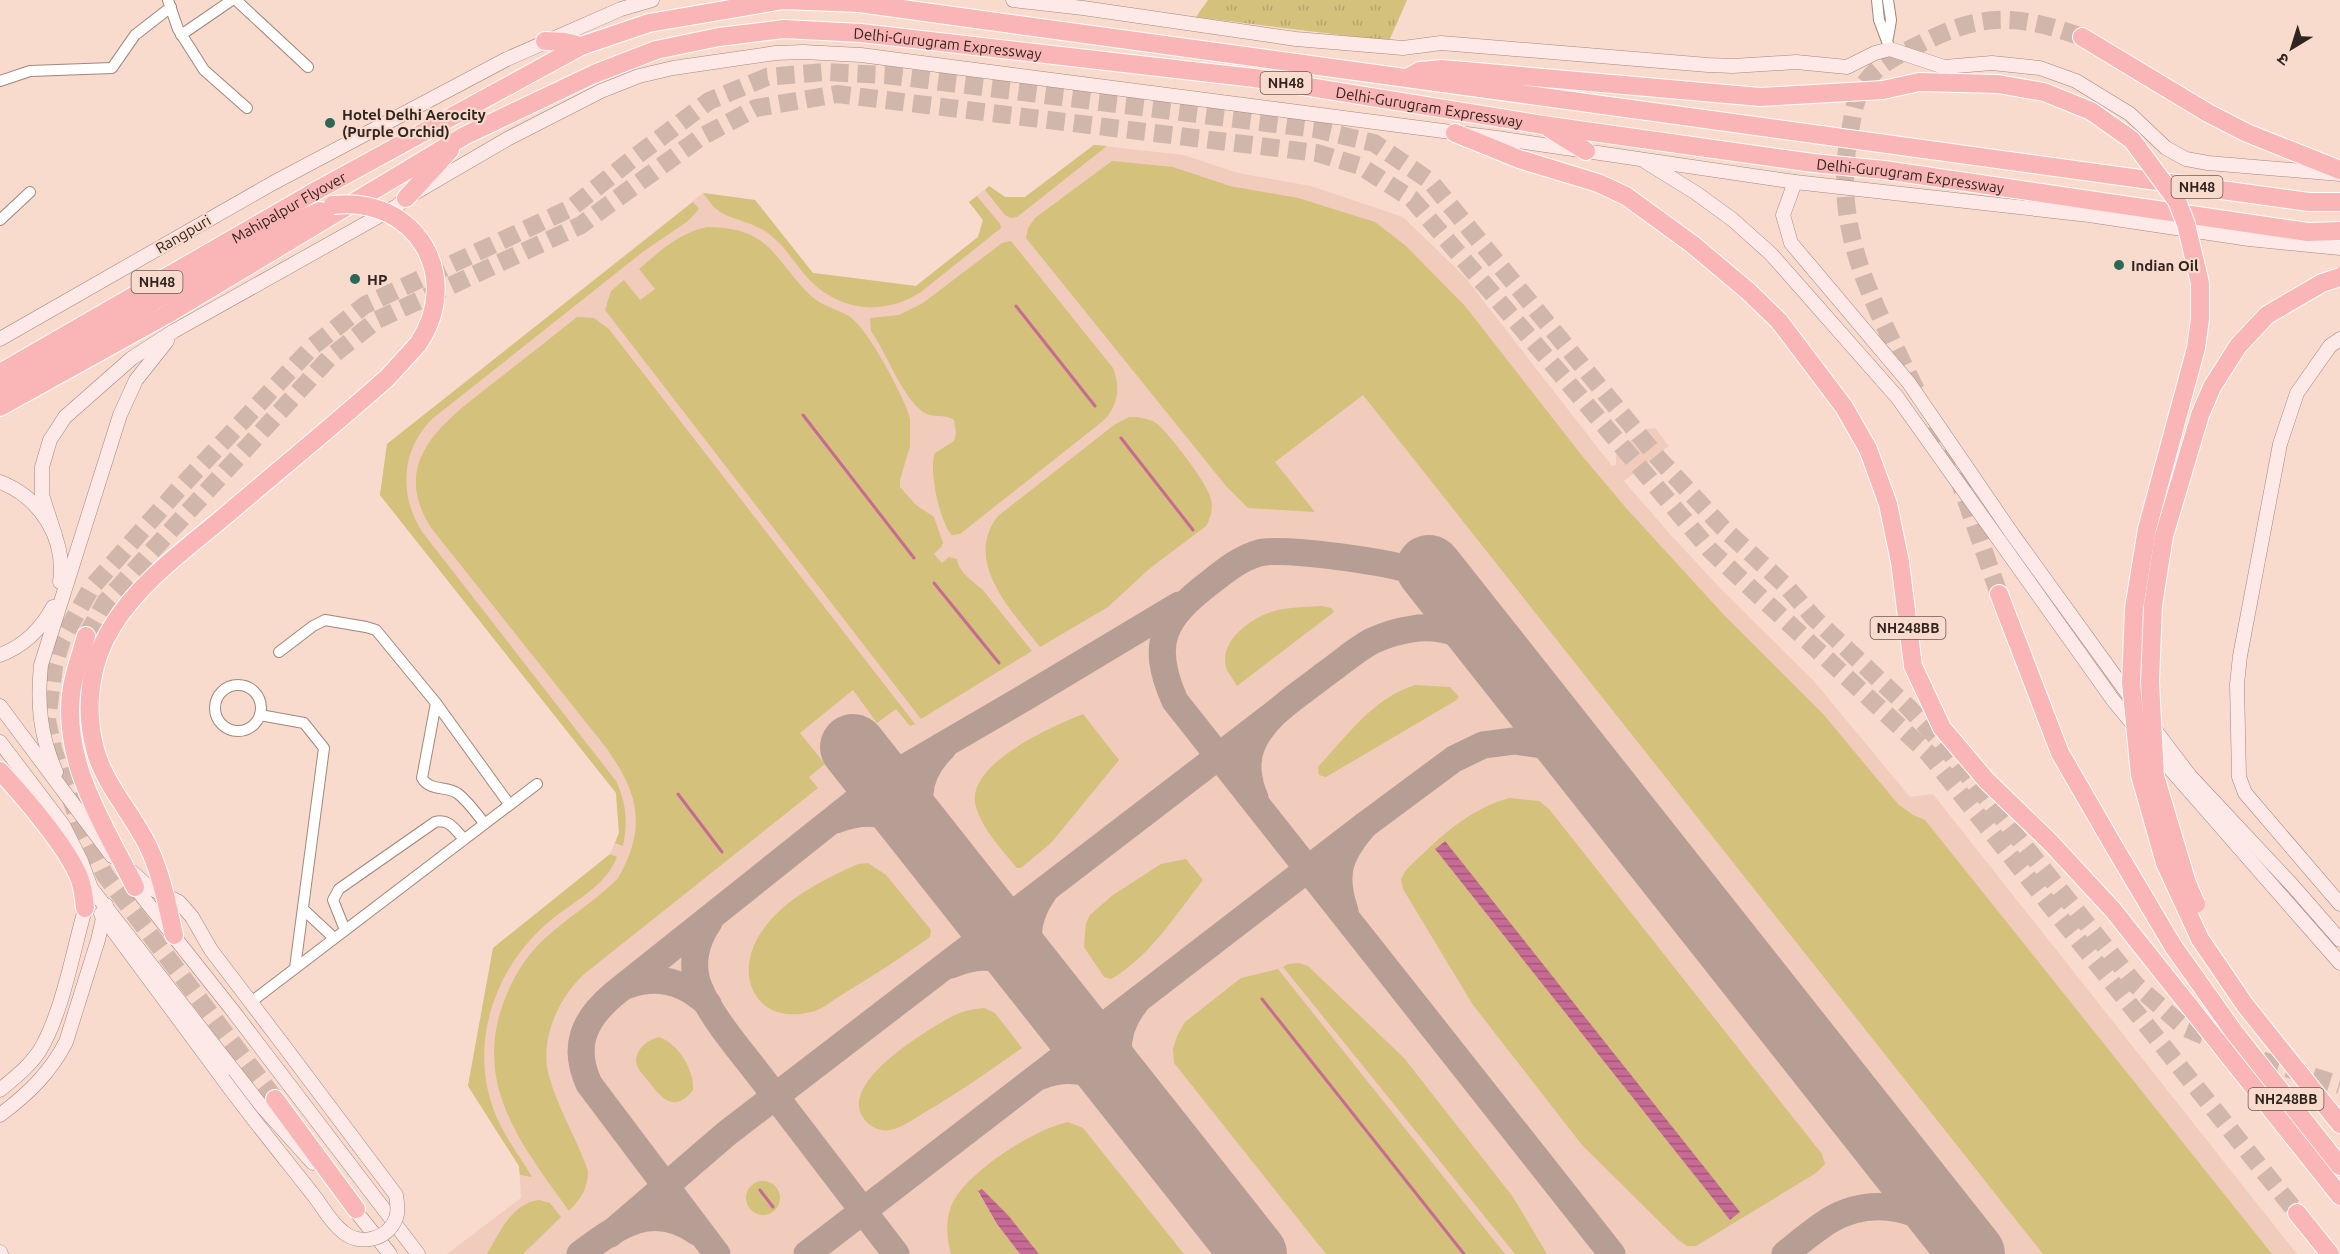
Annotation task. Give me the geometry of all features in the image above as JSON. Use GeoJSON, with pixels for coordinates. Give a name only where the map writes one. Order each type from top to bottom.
{"type":"FeatureCollection","features":[{"type":"Feature","properties":{"kind":"highway","name":"Delhi-Gurugram Expressway"},"geometry":{"type":"LineString","coordinates":[[581,46],[649,24],[783,0],[859,3],[1405,80],[2298,201],[2340,202]]}},
{"type":"Feature","properties":{"kind":"highway","name":"Delhi-Gurugram Expressway"},"geometry":{"type":"LineString","coordinates":[[464,136],[594,74],[656,50],[719,37],[784,29],[861,33],[1254,78],[1510,119],[1813,163],[1884,170],[2308,232],[2340,231]]}},
{"type":"Feature","properties":{"kind":"highway"},"geometry":{"type":"LineString","coordinates":[[2082,37],[2208,113],[2247,133],[2340,172]]}},
{"type":"Feature","properties":{"kind":"highway"},"geometry":{"type":"LineString","coordinates":[[545,41],[581,46]]}},
{"type":"Feature","properties":{"kind":"highway","name":"Mahipalpur Flyover"},"geometry":{"type":"LineString","coordinates":[[0,373],[314,192],[581,46]]}},
{"type":"Feature","properties":{"kind":"highway"},"geometry":{"type":"LineString","coordinates":[[1405,80],[1420,71],[1442,69],[1760,97],[1883,90],[1920,82],[1998,84],[2044,92],[2091,111],[2132,140],[2177,201],[2186,224],[2200,283],[2200,319],[2196,348],[2147,529],[2134,608],[2131,683],[2140,775],[2165,863],[2200,939],[2245,1005],[2340,1124]]}},
{"type":"Feature","properties":{"kind":"highway"},"geometry":{"type":"LineString","coordinates":[[1476,135],[1510,119]]}},
{"type":"Feature","properties":{"kind":"highway"},"geometry":{"type":"LineString","coordinates":[[1544,124],[1586,151]]}},
{"type":"Feature","properties":{"kind":"highway","name":"NH248BB"},"geometry":{"type":"LineString","coordinates":[[1455,133],[1519,159],[1598,183],[1626,196],[1692,244],[1748,291],[1779,321],[1844,407],[1868,450],[1888,504],[1900,562],[1913,666],[1942,728],[1986,780],[2051,843],[2113,910],[2340,1196]]}},
{"type":"Feature","properties":{"kind":"highway"},"geometry":{"type":"LineString","coordinates":[[406,198],[464,136]]}},
{"type":"Feature","properties":{"kind":"highway","name":"Mahipalpur Flyover"},"geometry":{"type":"LineString","coordinates":[[0,407],[166,315],[464,136]]}},
{"type":"Feature","properties":{"kind":"highway"},"geometry":{"type":"LineString","coordinates":[[0,391],[273,232],[333,206],[359,204],[396,217],[416,235],[430,257],[436,282],[435,309],[426,333],[397,369],[166,566],[123,610],[107,636],[95,665],[89,707],[94,748],[101,768],[147,844],[165,895],[174,935]]}},
{"type":"Feature","properties":{"kind":"highway"},"geometry":{"type":"LineString","coordinates":[[2230,984],[2187,883],[2155,776],[2150,681],[2153,605],[2158,572],[2164,536],[2188,450],[2212,387],[2238,346],[2267,315],[2312,288],[2340,277]]}},
{"type":"Feature","properties":{"kind":"highway","name":"NH248BB"},"geometry":{"type":"LineString","coordinates":[[1999,594],[2060,753],[2173,946],[2234,1032],[2340,1166]]}},
{"type":"Feature","properties":{"kind":"highway"},"geometry":{"type":"LineString","coordinates":[[86,636],[71,693],[70,723],[73,748],[91,802],[135,887]]}},
{"type":"Feature","properties":{"kind":"highway"},"geometry":{"type":"LineString","coordinates":[[0,771],[67,855],[89,897]]}},
{"type":"Feature","properties":{"kind":"highway"},"geometry":{"type":"LineString","coordinates":[[275,1099],[356,1209]]}},
{"type":"Feature","properties":{"kind":"highway"},"geometry":{"type":"LineString","coordinates":[[2297,1213],[2330,1254]]}},
{"type":"Feature","properties":{"kind":"main road","name":"Rangpuri"},"geometry":{"type":"LineString","coordinates":[[0,339],[273,183],[507,58],[625,3],[652,0]]}},
{"type":"Feature","properties":{"kind":"main road"},"geometry":{"type":"LineString","coordinates":[[1013,0],[1296,39],[1402,48],[1440,43],[1708,65],[1733,66],[1796,62],[1847,67],[1889,45],[1944,67],[1992,63],[2040,68],[2076,81],[2130,114],[2166,148],[2186,159],[2208,163],[2340,172]]}},
{"type":"Feature","properties":{"kind":"main road"},"geometry":{"type":"LineString","coordinates":[[0,655],[14,649],[33,635],[53,606],[60,580],[61,565],[55,536],[42,495],[41,481],[45,453],[65,417],[132,358],[397,206],[406,198],[509,138],[620,83],[673,68],[776,53],[861,55],[1476,135],[1795,182],[2089,215],[2249,239],[2340,248]]}},
{"type":"Feature","properties":{"kind":"main road"},"geometry":{"type":"LineString","coordinates":[[1433,107],[1455,133]]}},
{"type":"Feature","properties":{"kind":"main road"},"geometry":{"type":"LineString","coordinates":[[1640,159],[1696,193],[1733,220],[1772,254],[1857,351],[1897,398],[2113,700],[2181,783],[2340,963]]}},
{"type":"Feature","properties":{"kind":"main road"},"geometry":{"type":"LineString","coordinates":[[1795,182],[1783,215],[1791,243],[1909,383],[2013,535],[2190,776],[2340,940]]}},
{"type":"Feature","properties":{"kind":"main road"},"geometry":{"type":"LineString","coordinates":[[69,798],[48,753],[40,726],[38,695],[41,664],[120,416],[136,380],[174,332]]}},
{"type":"Feature","properties":{"kind":"main road"},"geometry":{"type":"LineString","coordinates":[[2340,339],[2330,346],[2297,393],[2280,444],[2240,656],[2236,708],[2239,777],[2245,793],[2340,904]]}},
{"type":"Feature","properties":{"kind":"main road"},"geometry":{"type":"LineString","coordinates":[[0,482],[28,498],[44,515],[55,536]]}},
{"type":"Feature","properties":{"kind":"main road"},"geometry":{"type":"LineString","coordinates":[[0,706],[135,887],[418,1254]]}},
{"type":"Feature","properties":{"kind":"main road"},"geometry":{"type":"LineString","coordinates":[[0,742],[63,825],[81,861],[89,897],[47,1037],[29,1064],[0,1090]]}},
{"type":"Feature","properties":{"kind":"main road"},"geometry":{"type":"LineString","coordinates":[[104,911],[223,1079],[333,1223],[345,1234],[372,1240],[391,1227],[398,1209],[396,1195],[211,950],[192,917],[179,902],[150,888],[137,878],[120,857]]}},
{"type":"Feature","properties":{"kind":"main road"},"geometry":{"type":"LineString","coordinates":[[89,897],[104,911],[259,1103],[356,1209],[390,1254]]}},
{"type":"Feature","properties":{"kind":"main road"},"geometry":{"type":"LineString","coordinates":[[0,1115],[39,1083],[66,1042],[104,911]]}},
{"type":"Feature","properties":{"kind":"street"},"geometry":{"type":"LineString","coordinates":[[181,35],[234,0],[308,67]]}},
{"type":"Feature","properties":{"kind":"street"},"geometry":{"type":"LineString","coordinates":[[1877,0],[1880,20],[1889,45]]}},
{"type":"Feature","properties":{"kind":"street"},"geometry":{"type":"LineString","coordinates":[[1888,0],[1891,20],[1889,45]]}},
{"type":"Feature","properties":{"kind":"street"},"geometry":{"type":"LineString","coordinates":[[0,81],[30,70],[112,68],[135,34],[170,4],[181,35],[209,76],[247,108]]}},
{"type":"Feature","properties":{"kind":"street"},"geometry":{"type":"LineString","coordinates":[[0,220],[30,192]]}},
{"type":"Feature","properties":{"kind":"street"},"geometry":{"type":"LineString","coordinates":[[279,652],[313,626],[326,620],[372,628],[380,634],[436,703],[509,804]]}},
{"type":"Feature","properties":{"kind":"street"},"geometry":{"type":"LineString","coordinates":[[234,684],[244,685],[258,696],[261,705],[260,715],[249,728],[241,731],[232,730],[218,719],[214,711],[215,701],[226,687],[234,684]]}},
{"type":"Feature","properties":{"kind":"street"},"geometry":{"type":"LineString","coordinates":[[436,703],[423,778],[430,786],[449,789],[460,795],[484,823]]}},
{"type":"Feature","properties":{"kind":"street"},"geometry":{"type":"LineString","coordinates":[[260,715],[304,723],[324,748],[295,968]]}},
{"type":"Feature","properties":{"kind":"street"},"geometry":{"type":"LineString","coordinates":[[250,1002],[537,784]]}},
{"type":"Feature","properties":{"kind":"street"},"geometry":{"type":"LineString","coordinates":[[345,930],[333,900],[339,889],[440,820],[449,823],[464,839]]}},
{"type":"Feature","properties":{"kind":"street"},"geometry":{"type":"LineString","coordinates":[[304,910],[334,938]]}},
{"type":"Feature","properties":{"kind":"shaded area"},"geometry":{"type":"Polygon","coordinates":[[[1094,145],[1184,155],[1238,173],[1311,186],[1403,217],[1464,276],[1612,466],[1616,464],[1616,451],[1646,429],[1655,428],[1669,446],[1624,481],[1723,591],[1814,681],[1910,797],[1933,794],[2297,1254],[447,1254],[521,1198],[519,1166],[468,1086],[493,948],[609,856],[619,833],[616,793],[380,495],[387,444],[703,193],[755,200],[813,273],[916,286],[978,237],[983,220],[969,202],[989,186],[1005,197],[1025,197],[1094,145]]]}},
{"type":"Feature","properties":{"kind":"shaded area"},"geometry":{"type":"Polygon","coordinates":[[[1445,841],[1740,1212],[1730,1220],[1435,849],[1445,841]]]}},
{"type":"Feature","properties":{"kind":"shaded area"},"geometry":{"type":"Polygon","coordinates":[[[982,1189],[1008,1215],[1039,1254],[1020,1254],[997,1224],[978,1191],[982,1189]]]}},
{"type":"Feature","properties":{"kind":"green space"},"geometry":{"type":"Polygon","coordinates":[[[1208,0],[1407,0],[1389,41],[1196,17],[1208,0]]]}},
{"type":"Feature","properties":{"kind":"green space"},"geometry":{"type":"Polygon","coordinates":[[[1094,145],[1107,146],[1017,217],[1011,218],[1005,215],[985,190],[989,186],[1005,197],[1025,197],[1094,145]]]}},
{"type":"Feature","properties":{"kind":"green space"},"geometry":{"type":"Polygon","coordinates":[[[1112,161],[1173,167],[1230,186],[1298,198],[1375,222],[1406,246],[1465,306],[1583,457],[1627,509],[1724,615],[1824,715],[1898,804],[1913,815],[1925,820],[2272,1254],[2043,1254],[1363,395],[1275,462],[1315,512],[1248,508],[1226,486],[1026,238],[1028,228],[1035,218],[1112,161]]]}},
{"type":"Feature","properties":{"kind":"green space"},"geometry":{"type":"Polygon","coordinates":[[[703,193],[755,200],[813,273],[916,286],[978,237],[983,220],[969,202],[977,196],[1001,228],[921,292],[891,305],[860,306],[845,303],[817,287],[774,238],[756,226],[720,212],[703,193]]]}},
{"type":"Feature","properties":{"kind":"green space"},"geometry":{"type":"Polygon","coordinates":[[[693,202],[699,209],[688,221],[644,251],[432,419],[414,445],[406,474],[410,505],[423,533],[616,781],[625,812],[623,846],[615,843],[619,833],[616,793],[380,495],[387,444],[693,202]]]}},
{"type":"Feature","properties":{"kind":"green space"},"geometry":{"type":"Polygon","coordinates":[[[707,227],[744,232],[757,238],[777,256],[809,294],[823,304],[849,316],[865,333],[890,373],[907,409],[910,419],[910,446],[900,487],[916,505],[934,517],[943,543],[934,554],[942,563],[949,557],[957,559],[963,572],[982,589],[1032,651],[921,719],[605,310],[611,291],[624,280],[640,300],[655,289],[639,269],[679,238],[707,227]]]}},
{"type":"Feature","properties":{"kind":"green space"},"geometry":{"type":"Polygon","coordinates":[[[1011,241],[1113,368],[1117,383],[1117,396],[1112,409],[1103,421],[960,534],[952,535],[943,520],[936,496],[933,460],[935,453],[954,441],[956,433],[954,420],[927,414],[915,405],[901,385],[871,331],[870,318],[899,315],[923,303],[1002,243],[1011,241]]]}},
{"type":"Feature","properties":{"kind":"green space"},"geometry":{"type":"Polygon","coordinates":[[[577,317],[594,318],[609,329],[915,724],[910,726],[896,709],[877,723],[853,690],[800,733],[825,764],[809,777],[818,788],[583,975],[566,996],[553,1021],[549,1035],[547,1063],[557,1100],[588,1171],[583,1193],[569,1211],[535,1164],[508,1115],[499,1089],[494,1062],[495,1034],[503,1004],[515,977],[527,958],[552,932],[618,878],[633,842],[636,825],[635,809],[625,778],[604,745],[432,529],[420,504],[416,482],[419,461],[429,443],[443,426],[478,395],[577,317]]]}},
{"type":"Feature","properties":{"kind":"green space"},"geometry":{"type":"Polygon","coordinates":[[[1129,417],[1143,418],[1156,423],[1178,447],[1211,499],[1209,520],[1206,526],[1149,569],[1108,607],[1040,647],[995,586],[988,568],[986,551],[988,533],[998,516],[1114,425],[1129,417]]]}},
{"type":"Feature","properties":{"kind":"green space"},"geometry":{"type":"Polygon","coordinates":[[[1322,606],[1331,608],[1334,612],[1237,686],[1227,670],[1226,651],[1230,642],[1244,627],[1271,612],[1322,606]]]}},
{"type":"Feature","properties":{"kind":"green space"},"geometry":{"type":"Polygon","coordinates":[[[1415,685],[1450,687],[1459,697],[1326,777],[1319,775],[1318,767],[1373,708],[1400,691],[1415,685]]]}},
{"type":"Feature","properties":{"kind":"green space"},"geometry":{"type":"Polygon","coordinates":[[[1083,714],[1119,760],[1051,843],[1021,868],[1017,868],[983,824],[976,807],[976,791],[983,776],[1013,749],[1083,714]]]}},
{"type":"Feature","properties":{"kind":"green space"},"geometry":{"type":"Polygon","coordinates":[[[1510,798],[1539,801],[1549,809],[1822,1154],[1825,1164],[1816,1173],[1696,1246],[1687,1246],[1677,1239],[1582,1145],[1473,1005],[1403,889],[1401,879],[1406,870],[1429,848],[1466,818],[1494,803],[1510,798]],[[1444,841],[1435,849],[1730,1220],[1739,1211],[1444,841]]]}},
{"type":"Feature","properties":{"kind":"green space"},"geometry":{"type":"Polygon","coordinates":[[[610,854],[617,857],[606,876],[551,920],[531,939],[514,961],[491,1010],[485,1037],[484,1064],[488,1091],[501,1126],[532,1177],[520,1175],[519,1166],[468,1086],[493,948],[610,854]]]}},
{"type":"Feature","properties":{"kind":"green space"},"geometry":{"type":"Polygon","coordinates":[[[1186,859],[1203,880],[1162,934],[1138,959],[1111,979],[1104,977],[1084,947],[1086,923],[1090,915],[1113,895],[1161,864],[1186,859]]]}},
{"type":"Feature","properties":{"kind":"green space"},"geometry":{"type":"Polygon","coordinates":[[[868,863],[886,875],[931,930],[930,937],[815,1011],[792,1014],[776,1011],[763,1004],[754,993],[749,964],[753,947],[762,931],[782,909],[806,891],[858,864],[868,863]]]}},
{"type":"Feature","properties":{"kind":"green space"},"geometry":{"type":"Polygon","coordinates":[[[1299,963],[1308,966],[1404,1058],[1513,1197],[1547,1254],[1515,1254],[1283,967],[1299,963]]]}},
{"type":"Feature","properties":{"kind":"green space"},"geometry":{"type":"Polygon","coordinates":[[[1278,969],[1505,1254],[1326,1254],[1174,1063],[1173,1049],[1185,1022],[1241,978],[1278,969]]]}},
{"type":"Feature","properties":{"kind":"green space"},"geometry":{"type":"Polygon","coordinates":[[[984,1008],[995,1013],[1022,1048],[901,1126],[884,1130],[869,1124],[860,1110],[861,1094],[871,1078],[886,1062],[923,1033],[953,1016],[984,1008]]]}},
{"type":"Feature","properties":{"kind":"green space"},"geometry":{"type":"Polygon","coordinates":[[[659,1037],[679,1051],[688,1066],[693,1090],[681,1101],[670,1102],[665,1099],[638,1068],[636,1057],[638,1052],[649,1041],[659,1037]]]}},
{"type":"Feature","properties":{"kind":"green space"},"geometry":{"type":"Polygon","coordinates":[[[1068,1122],[1083,1128],[1184,1254],[1039,1254],[1008,1215],[982,1189],[978,1192],[997,1224],[1020,1254],[951,1254],[947,1233],[948,1220],[951,1206],[963,1188],[974,1176],[1005,1152],[1038,1133],[1068,1122]]]}},
{"type":"Feature","properties":{"kind":"green space"},"geometry":{"type":"Polygon","coordinates":[[[763,1181],[775,1186],[780,1198],[775,1210],[763,1215],[751,1210],[746,1198],[751,1186],[763,1181]]]}},
{"type":"Feature","properties":{"kind":"green space"},"geometry":{"type":"Polygon","coordinates":[[[539,1200],[550,1203],[561,1217],[523,1254],[487,1254],[507,1220],[521,1207],[539,1200]]]}},
{"type":"Feature","properties":{"kind":"waterway"},"geometry":{"type":"LineString","coordinates":[[1016,306],[1095,406]]}},
{"type":"Feature","properties":{"kind":"waterway"},"geometry":{"type":"LineString","coordinates":[[803,415],[914,558]]}},
{"type":"Feature","properties":{"kind":"waterway"},"geometry":{"type":"LineString","coordinates":[[1121,438],[1193,530]]}},
{"type":"Feature","properties":{"kind":"waterway"},"geometry":{"type":"LineString","coordinates":[[934,583],[999,663]]}},
{"type":"Feature","properties":{"kind":"waterway"},"geometry":{"type":"LineString","coordinates":[[678,794],[722,852]]}},
{"type":"Feature","properties":{"kind":"waterway"},"geometry":{"type":"LineString","coordinates":[[1262,999],[1464,1254]]}},
{"type":"Feature","properties":{"kind":"waterway"},"geometry":{"type":"LineString","coordinates":[[760,1190],[773,1207]]}},
{"type":"Feature","properties":{"kind":"taxiway"},"geometry":{"type":"LineString","coordinates":[[1450,595],[1425,577],[1403,568],[1362,560],[1291,552],[1252,555],[1228,569],[1195,594],[1172,620],[1165,633],[1162,647],[1167,681],[1175,701],[1612,1254]]}},
{"type":"Feature","properties":{"kind":"taxiway"},"geometry":{"type":"LineString","coordinates":[[717,1254],[589,1084],[581,1058],[581,1046],[588,1024],[595,1014],[614,994],[880,782],[1179,605]]}},
{"type":"Feature","properties":{"kind":"taxiway"},"geometry":{"type":"LineString","coordinates":[[1255,798],[1249,779],[1248,765],[1252,745],[1265,724],[1284,706],[1372,641],[1402,631],[1434,628],[1465,636],[1494,650]]}},
{"type":"Feature","properties":{"kind":"taxiway"},"geometry":{"type":"LineString","coordinates":[[610,1234],[726,1134],[1275,713]]}},
{"type":"Feature","properties":{"kind":"taxiway"},"geometry":{"type":"LineString","coordinates":[[1345,911],[1341,898],[1339,875],[1344,855],[1356,835],[1365,825],[1454,759],[1483,745],[1514,741],[1542,745],[1570,756],[1589,769]]}},
{"type":"Feature","properties":{"kind":"taxiway"},"geometry":{"type":"LineString","coordinates":[[933,849],[920,809],[921,783],[933,759],[943,748]]}},
{"type":"Feature","properties":{"kind":"taxiway"},"geometry":{"type":"LineString","coordinates":[[836,820],[862,813],[885,815],[906,825],[927,840]]}},
{"type":"Feature","properties":{"kind":"taxiway"},"geometry":{"type":"LineString","coordinates":[[807,1254],[1365,825]]}},
{"type":"Feature","properties":{"kind":"taxiway"},"geometry":{"type":"LineString","coordinates":[[1040,983],[1031,959],[1028,936],[1032,914],[1044,892]]}},
{"type":"Feature","properties":{"kind":"taxiway"},"geometry":{"type":"LineString","coordinates":[[709,922],[698,945],[695,962],[696,979],[705,999],[728,1035],[896,1254]]}},
{"type":"Feature","properties":{"kind":"taxiway"},"geometry":{"type":"LineString","coordinates":[[951,965],[977,957],[1000,959],[1020,969],[1042,985]]}},
{"type":"Feature","properties":{"kind":"taxiway"},"geometry":{"type":"LineString","coordinates":[[628,985],[650,980],[671,982],[690,990],[708,1004]]}},
{"type":"Feature","properties":{"kind":"taxiway"},"geometry":{"type":"LineString","coordinates":[[1128,1095],[1120,1072],[1118,1048],[1122,1026],[1135,1004]]}},
{"type":"Feature","properties":{"kind":"taxiway"},"geometry":{"type":"LineString","coordinates":[[1041,1076],[1065,1070],[1088,1073],[1099,1077],[1129,1097]]}},
{"type":"Feature","properties":{"kind":"taxiway"},"geometry":{"type":"LineString","coordinates":[[1785,1254],[1830,1220],[1847,1212],[1864,1208],[1897,1208],[1913,1213],[1929,1219],[1959,1238]]}},
{"type":"Feature","properties":{"kind":"taxiway"},"geometry":{"type":"LineString","coordinates":[[580,1254],[608,1234],[636,1220],[665,1218],[681,1223],[697,1232]]}},
{"type":"Feature","properties":{"kind":"runway"},"geometry":{"type":"LineString","coordinates":[[1429,568],[1972,1254]]}},
{"type":"Feature","properties":{"kind":"runway"},"geometry":{"type":"LineString","coordinates":[[853,747],[1254,1254]]}},
{"type":"Feature","properties":{"kind":"tunnel"},"geometry":{"type":"LineString","coordinates":[[1916,390],[1871,296],[1851,234],[1846,201],[1845,167],[1852,119],[1859,94],[1870,76],[1890,60],[1962,26],[2000,20],[2019,21],[2059,29],[2082,37]]}},
{"type":"Feature","properties":{"kind":"tunnel"},"geometry":{"type":"LineString","coordinates":[[275,1099],[105,875],[81,827],[53,749],[47,720],[54,666],[62,640],[91,588],[177,491],[313,346],[365,305],[571,208],[709,101],[767,77],[824,72],[886,75],[1315,129],[1374,143],[1430,181],[1658,458],[1723,528],[1786,586],[1814,618],[1908,707],[1941,742],[2136,985],[2185,1028],[2264,1061],[2340,1085]]}},
{"type":"Feature","properties":{"kind":"tunnel"},"geometry":{"type":"LineString","coordinates":[[86,636],[106,601],[329,358],[377,320],[581,225],[701,137],[756,108],[837,94],[1317,153],[1360,166],[1412,199],[1710,550],[1928,753],[2297,1213]]}},
{"type":"Feature","properties":{"kind":"tunnel"},"geometry":{"type":"LineString","coordinates":[[1934,425],[1954,466],[1999,594]]}},
{"type":"Feature","properties":{"kind":"place","name":"Hotel Delhi Aerocity (Purple Orchid)"},"geometry":{"type":"Point","coordinates":[330,123]}},
{"type":"Feature","properties":{"kind":"place","name":"Indian Oil"},"geometry":{"type":"Point","coordinates":[2119,265]}},
{"type":"Feature","properties":{"kind":"place","name":"HP"},"geometry":{"type":"Point","coordinates":[355,279]}}]}
